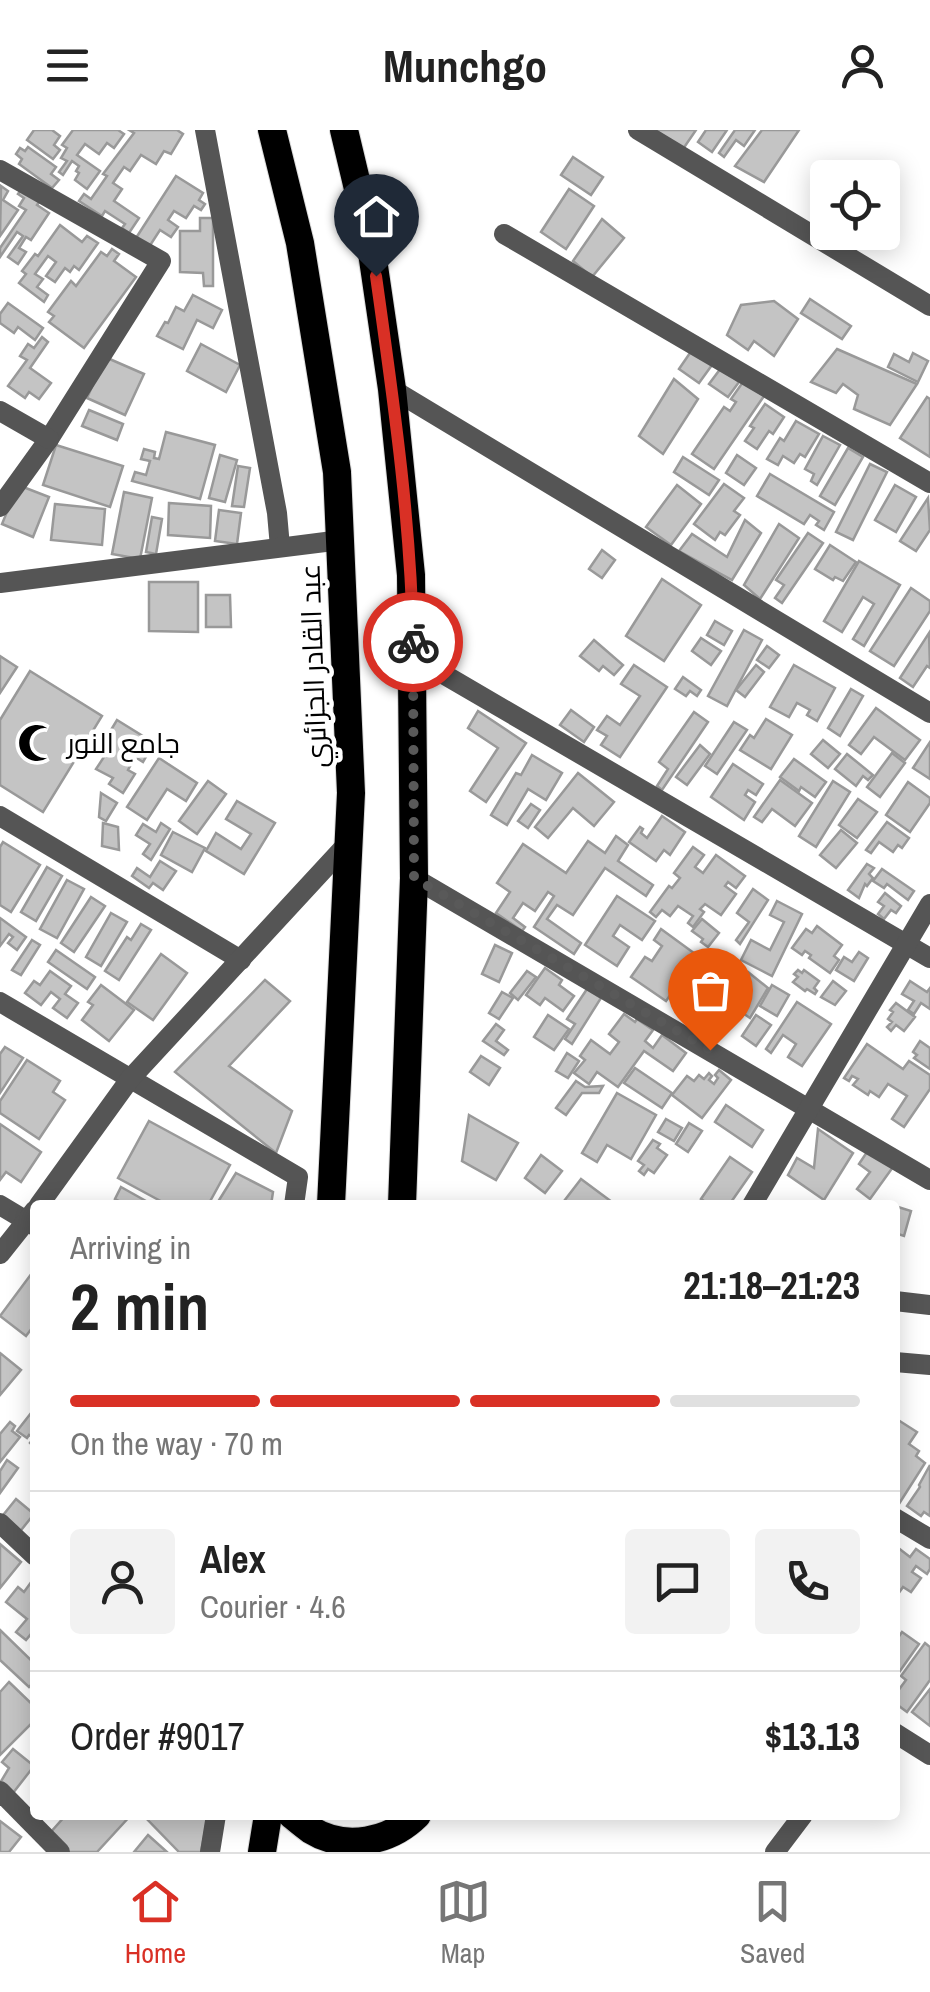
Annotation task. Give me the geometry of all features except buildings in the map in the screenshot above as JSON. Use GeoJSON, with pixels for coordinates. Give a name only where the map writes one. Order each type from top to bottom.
{"type":"FeatureCollection","features":[{"type":"Feature","properties":{"kind":"highway","name":"عبد القادر الجزائري"},"geometry":{"type":"LineString","coordinates":[[272,130],[300,244],[337,472],[351,793],[331,1200]]}},
{"type":"Feature","properties":{"kind":"highway"},"geometry":{"type":"LineString","coordinates":[[344,130],[370,239],[392,389],[412,575],[414,878],[402,1200]]}},
{"type":"Feature","properties":{"kind":"highway"},"geometry":{"type":"LineString","coordinates":[[262,1852],[267,1820]]}},
{"type":"Feature","properties":{"kind":"highway"},"geometry":{"type":"LineString","coordinates":[[298,1820],[314,1832],[344,1842],[377,1839],[414,1820]]}},
{"type":"Feature","properties":{"kind":"highway"},"geometry":{"type":"LineString","coordinates":[[409,1852],[419,1820]]}},
{"type":"Feature","properties":{"kind":"street"},"geometry":{"type":"LineString","coordinates":[[205,130],[280,548]]}},
{"type":"Feature","properties":{"kind":"street"},"geometry":{"type":"LineString","coordinates":[[638,130],[930,306]]}},
{"type":"Feature","properties":{"kind":"street"},"geometry":{"type":"LineString","coordinates":[[0,170],[160,261],[48,439],[0,507]]}},
{"type":"Feature","properties":{"kind":"street"},"geometry":{"type":"LineString","coordinates":[[504,234],[930,483]]}},
{"type":"Feature","properties":{"kind":"street"},"geometry":{"type":"LineString","coordinates":[[392,389],[930,713]]}},
{"type":"Feature","properties":{"kind":"street"},"geometry":{"type":"LineString","coordinates":[[0,410],[48,439]]}},
{"type":"Feature","properties":{"kind":"street"},"geometry":{"type":"LineString","coordinates":[[0,583],[340,540]]}},
{"type":"Feature","properties":{"kind":"street"},"geometry":{"type":"LineString","coordinates":[[414,657],[930,958]]}},
{"type":"Feature","properties":{"kind":"street"},"geometry":{"type":"LineString","coordinates":[[0,816],[241,960]]}},
{"type":"Feature","properties":{"kind":"street"},"geometry":{"type":"LineString","coordinates":[[45,1200],[130,1079],[348,843]]}},
{"type":"Feature","properties":{"kind":"street"},"geometry":{"type":"LineString","coordinates":[[414,878],[930,1180]]}},
{"type":"Feature","properties":{"kind":"street"},"geometry":{"type":"LineString","coordinates":[[755,1200],[930,904]]}},
{"type":"Feature","properties":{"kind":"street"},"geometry":{"type":"LineString","coordinates":[[0,1002],[298,1178],[295,1200]]}},
{"type":"Feature","properties":{"kind":"street"},"geometry":{"type":"LineString","coordinates":[[0,1206],[30,1215]]}},
{"type":"Feature","properties":{"kind":"street"},"geometry":{"type":"LineString","coordinates":[[0,1254],[30,1220]]}},
{"type":"Feature","properties":{"kind":"street"},"geometry":{"type":"LineString","coordinates":[[900,1302],[930,1305]]}},
{"type":"Feature","properties":{"kind":"street"},"geometry":{"type":"LineString","coordinates":[[900,1362],[930,1365]]}},
{"type":"Feature","properties":{"kind":"street"},"geometry":{"type":"LineString","coordinates":[[900,1521],[930,1539]]}},
{"type":"Feature","properties":{"kind":"street"},"geometry":{"type":"LineString","coordinates":[[0,1522],[30,1551]]}},
{"type":"Feature","properties":{"kind":"street"},"geometry":{"type":"LineString","coordinates":[[900,1737],[930,1755]]}},
{"type":"Feature","properties":{"kind":"street"},"geometry":{"type":"LineString","coordinates":[[0,1791],[60,1852]]}},
{"type":"Feature","properties":{"kind":"street"},"geometry":{"type":"LineString","coordinates":[[210,1852],[215,1820]]}},
{"type":"Feature","properties":{"kind":"street"},"geometry":{"type":"LineString","coordinates":[[775,1852],[799,1820]]}},
{"type":"Feature","properties":{"kind":"way so far"},"geometry":{"type":"LineString","coordinates":[[413,642],[414,878],[710,1050]]}},
{"type":"Feature","properties":{"kind":"place","name":"جامع النور"},"geometry":{"type":"Point","coordinates":[37,743]}},
{"type":"Feature","properties":{"kind":"route"},"geometry":{"type":"LineString","coordinates":[[376,276],[412,575],[413,642]]}}]}
